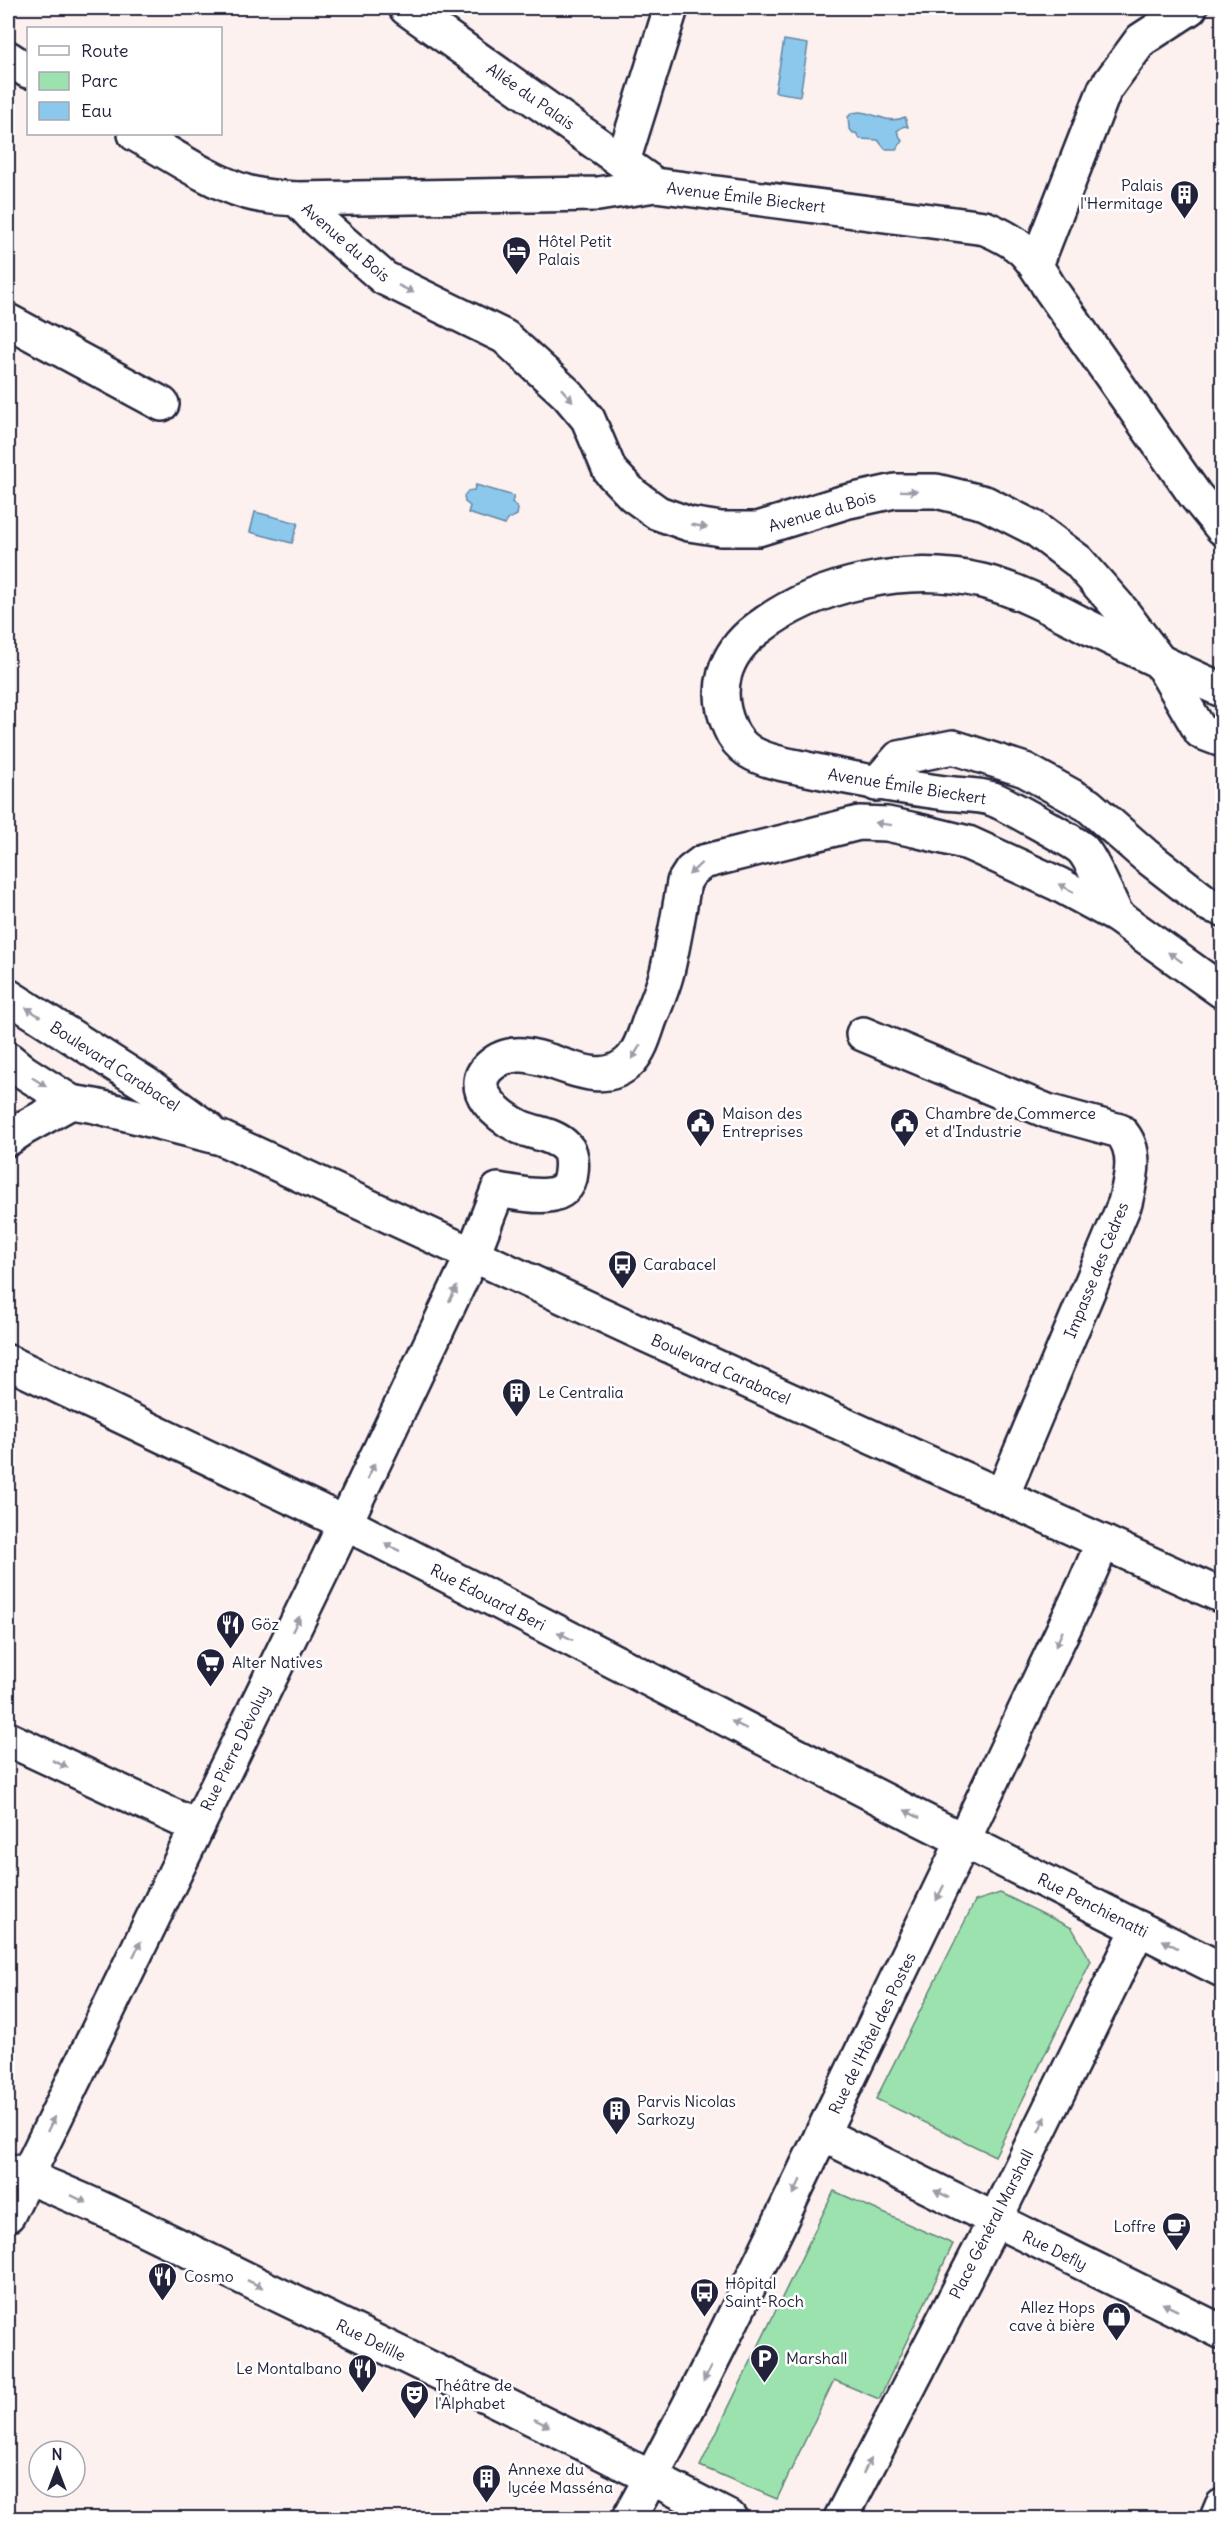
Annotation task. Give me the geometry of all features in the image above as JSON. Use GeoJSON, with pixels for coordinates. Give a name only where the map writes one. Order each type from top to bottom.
{"type":"FeatureCollection","features":[{"type":"Feature","properties":{"kind":"street","name":"Allée du Palais"},"geometry":{"type":"LineString","coordinates":[[406,8],[655,185]]}},
{"type":"Feature","properties":{"kind":"street"},"geometry":{"type":"LineString","coordinates":[[623,161],[671,8]]}},
{"type":"Feature","properties":{"kind":"street"},"geometry":{"type":"LineString","coordinates":[[1036,265],[1105,89],[1141,40],[1190,8]]}},
{"type":"Feature","properties":{"kind":"street"},"geometry":{"type":"LineString","coordinates":[[8,58],[27,70]]}},
{"type":"Feature","properties":{"kind":"street","name":"Avenue Émile Bieckert"},"geometry":{"type":"LineString","coordinates":[[137,135],[205,173],[245,192],[297,199],[598,194],[655,185],[985,228],[1014,240],[1036,265],[1049,287],[1188,485],[1222,528]]}},
{"type":"Feature","properties":{"kind":"street","name":"Avenue du Bois"},"geometry":{"type":"LineString","coordinates":[[297,199],[313,216],[384,278],[505,337],[567,394],[588,419],[610,471],[633,495],[658,513],[689,524],[721,529],[758,529],[845,502],[896,491],[936,492],[985,503],[1034,528],[1078,561],[1122,611],[1160,662],[1201,732],[1222,740]]}},
{"type":"Feature","properties":{"kind":"street"},"geometry":{"type":"LineString","coordinates":[[8,321],[162,404]]}},
{"type":"Feature","properties":{"kind":"street","name":"Avenue Émile Bieckert"},"geometry":{"type":"LineString","coordinates":[[1117,916],[1082,849],[993,799],[876,784],[790,765],[752,753],[734,737],[721,699],[725,674],[735,648],[760,626],[786,610],[847,586],[887,578],[927,575],[955,576],[984,581],[1027,597],[1222,690]]}},
{"type":"Feature","properties":{"kind":"street"},"geometry":{"type":"LineString","coordinates":[[876,784],[899,758],[953,747],[1025,770],[1088,805],[1145,855],[1208,904],[1222,909]]}},
{"type":"Feature","properties":{"kind":"street"},"geometry":{"type":"LineString","coordinates":[[473,1254],[498,1190],[544,1197],[561,1191],[571,1178],[572,1164],[568,1149],[560,1141],[520,1127],[497,1113],[482,1094],[480,1084],[485,1070],[506,1056],[528,1056],[591,1074],[605,1074],[629,1062],[638,1051],[666,974],[684,882],[691,871],[703,861],[849,825],[887,824],[968,843],[1058,884],[1117,916],[1222,991]]}},
{"type":"Feature","properties":{"kind":"street","name":"Boulevard Carabacel"},"geometry":{"type":"LineString","coordinates":[[8,996],[152,1088],[221,1138]]}},
{"type":"Feature","properties":{"kind":"street","name":"Impasse des Cèdres"},"geometry":{"type":"LineString","coordinates":[[863,1034],[1047,1111],[1120,1131],[1127,1138],[1131,1147],[1130,1181],[1125,1203],[1002,1496]]}},
{"type":"Feature","properties":{"kind":"street","name":"Boulevard Carabacel"},"geometry":{"type":"LineString","coordinates":[[8,1059],[71,1102],[221,1138],[635,1330],[1222,1596]]}},
{"type":"Feature","properties":{"kind":"street"},"geometry":{"type":"LineString","coordinates":[[8,1139],[71,1102]]}},
{"type":"Feature","properties":{"kind":"street","name":"Rue Pierre Dévoluy"},"geometry":{"type":"LineString","coordinates":[[8,2215],[16,2173],[197,1827],[473,1254]]}},
{"type":"Feature","properties":{"kind":"street","name":"Rue Édouard Beri"},"geometry":{"type":"LineString","coordinates":[[8,1362],[345,1523],[965,1840]]}},
{"type":"Feature","properties":{"kind":"street","name":"Rue de l'Hôtel des Postes"},"geometry":{"type":"LineString","coordinates":[[629,2518],[733,2321],[965,1840],[1103,1542]]}},
{"type":"Feature","properties":{"kind":"street"},"geometry":{"type":"LineString","coordinates":[[8,1739],[197,1827]]}},
{"type":"Feature","properties":{"kind":"street","name":"Rue Penchienatti"},"geometry":{"type":"LineString","coordinates":[[965,1840],[1222,1970]]}},
{"type":"Feature","properties":{"kind":"street","name":"Place Général Marshall"},"geometry":{"type":"LineString","coordinates":[[841,2518],[994,2220],[1139,1928]]}},
{"type":"Feature","properties":{"kind":"street","name":"Rue Defly"},"geometry":{"type":"LineString","coordinates":[[822,2134],[1222,2332]]}},
{"type":"Feature","properties":{"kind":"street","name":"Rue Delille"},"geometry":{"type":"LineString","coordinates":[[16,2173],[84,2201],[652,2477],[730,2518]]}},
{"type":"Feature","properties":{"kind":"street"},"geometry":{"type":"LineString","coordinates":[[1216,2518],[1222,2506]]}},
{"type":"Feature","properties":{"kind":"green space"},"geometry":{"type":"Polygon","coordinates":[[[1000,1893],[1072,1928],[1091,1961],[995,2156],[876,2099],[975,1901],[1000,1893]]]}},
{"type":"Feature","properties":{"kind":"green space"},"geometry":{"type":"Polygon","coordinates":[[[834,2191],[953,2244],[879,2399],[834,2380],[777,2499],[700,2466],[834,2191]]]}},
{"type":"Feature","properties":{"kind":"water"},"geometry":{"type":"Polygon","coordinates":[[[784,40],[808,44],[800,96],[775,92],[784,40]]]}},
{"type":"Feature","properties":{"kind":"water"},"geometry":{"type":"Polygon","coordinates":[[[860,112],[893,120],[905,117],[908,127],[904,126],[897,131],[902,141],[897,149],[885,149],[878,140],[860,139],[856,133],[853,133],[849,128],[848,117],[852,113],[860,112]]]}},
{"type":"Feature","properties":{"kind":"water"},"geometry":{"type":"Polygon","coordinates":[[[476,485],[514,496],[512,502],[518,509],[517,515],[507,520],[505,525],[468,513],[470,506],[465,502],[464,496],[468,491],[474,490],[476,485]]]}},
{"type":"Feature","properties":{"kind":"water"},"geometry":{"type":"Polygon","coordinates":[[[255,512],[298,523],[292,543],[250,532],[255,512]]]}},
{"type":"Feature","properties":{"kind":"place","name":"Palais l'Hermitage"},"geometry":{"type":"Point","coordinates":[1184,220]}},
{"type":"Feature","properties":{"kind":"place","name":"Hôtel Petit Palais"},"geometry":{"type":"Point","coordinates":[517,276]}},
{"type":"Feature","properties":{"kind":"place","name":"Maison des Entreprises"},"geometry":{"type":"Point","coordinates":[701,1148]}},
{"type":"Feature","properties":{"kind":"place","name":"Chambre de Commerce et d'Industrie"},"geometry":{"type":"Point","coordinates":[904,1148]}},
{"type":"Feature","properties":{"kind":"place","name":"Carabacel"},"geometry":{"type":"Point","coordinates":[622,1290]}},
{"type":"Feature","properties":{"kind":"place","name":"Le Centralia"},"geometry":{"type":"Point","coordinates":[517,1418]}},
{"type":"Feature","properties":{"kind":"place","name":"Göz"},"geometry":{"type":"Point","coordinates":[230,1650]}},
{"type":"Feature","properties":{"kind":"place","name":"Alter Natives"},"geometry":{"type":"Point","coordinates":[211,1688]}},
{"type":"Feature","properties":{"kind":"place","name":"Parvis Nicolas Sarkozy"},"geometry":{"type":"Point","coordinates":[616,2136]}},
{"type":"Feature","properties":{"kind":"place","name":"Loffre"},"geometry":{"type":"Point","coordinates":[1177,2252]}},
{"type":"Feature","properties":{"kind":"place","name":"Cosmo"},"geometry":{"type":"Point","coordinates":[163,2302]}},
{"type":"Feature","properties":{"kind":"place","name":"Hôpital Saint-Roch"},"geometry":{"type":"Point","coordinates":[704,2318]}},
{"type":"Feature","properties":{"kind":"place","name":"Allez Hops cave à bière"},"geometry":{"type":"Point","coordinates":[1116,2342]}},
{"type":"Feature","properties":{"kind":"place","name":"Marshall"},"geometry":{"type":"Point","coordinates":[765,2384]}},
{"type":"Feature","properties":{"kind":"place","name":"Le Montalbano"},"geometry":{"type":"Point","coordinates":[363,2394]}},
{"type":"Feature","properties":{"kind":"place","name":"Théâtre de l'Alphabet"},"geometry":{"type":"Point","coordinates":[414,2420]}},
{"type":"Feature","properties":{"kind":"place","name":"Annexe du lycée Masséna"},"geometry":{"type":"Point","coordinates":[487,2504]}}]}
